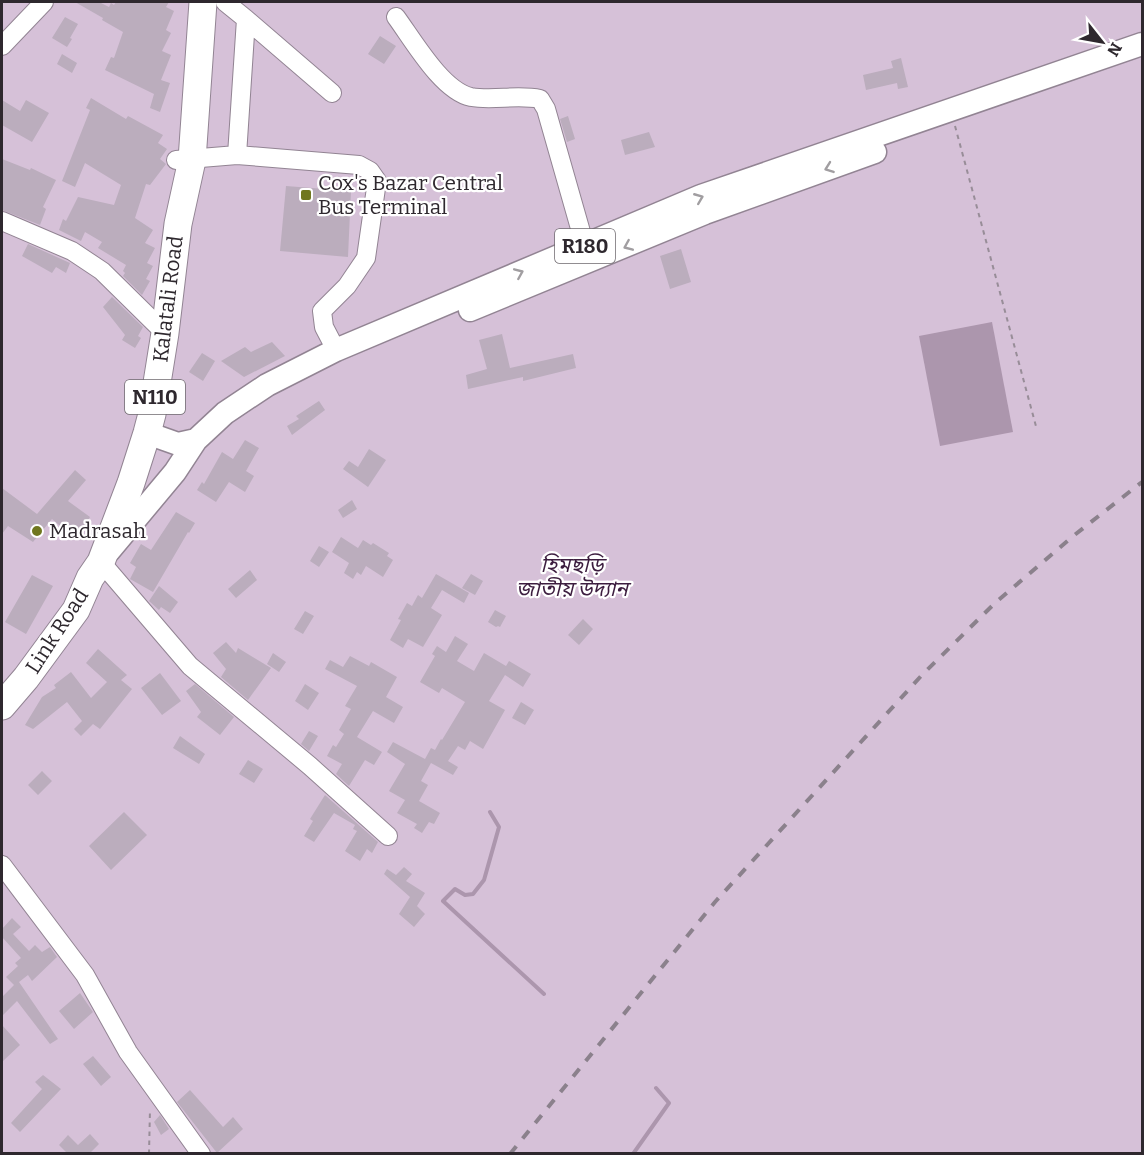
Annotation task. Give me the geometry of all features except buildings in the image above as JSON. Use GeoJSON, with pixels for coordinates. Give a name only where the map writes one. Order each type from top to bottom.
{"type":"FeatureCollection","features":[{"type":"Feature","properties":{"kind":"highway","name":"Kalatali Road"},"geometry":{"type":"LineString","coordinates":[[184,160],[186,2]]}},
{"type":"Feature","properties":{"kind":"highway","name":"Kalatali Road"},"geometry":{"type":"LineString","coordinates":[[95,570],[131,483],[153,414],[165,333],[203,2]]}},
{"type":"Feature","properties":{"kind":"highway","name":"Link Road"},"geometry":{"type":"LineString","coordinates":[[2,683],[61,604],[95,570]]}},
{"type":"Feature","properties":{"kind":"highway","name":"Link Road"},"geometry":{"type":"LineString","coordinates":[[2,705],[26,678],[76,610],[95,570]]}},
{"type":"Feature","properties":{"kind":"main road","name":"R180"},"geometry":{"type":"LineString","coordinates":[[95,570],[175,472],[196,440],[225,413],[267,385],[336,350],[701,196],[1143,44]]}},
{"type":"Feature","properties":{"kind":"main road","name":"R180"},"geometry":{"type":"LineString","coordinates":[[95,570],[120,555],[235,423],[344,362],[705,213],[954,123],[1143,60]]}},
{"type":"Feature","properties":{"kind":"main road"},"geometry":{"type":"LineString","coordinates":[[147,433],[178,444],[196,440]]}},
{"type":"Feature","properties":{"kind":"street"},"geometry":{"type":"LineString","coordinates":[[2,46],[44,2]]}},
{"type":"Feature","properties":{"kind":"street"},"geometry":{"type":"LineString","coordinates":[[225,2],[332,93]]}},
{"type":"Feature","properties":{"kind":"street"},"geometry":{"type":"LineString","coordinates":[[396,17],[453,90],[470,97],[540,99],[546,110],[585,246]]}},
{"type":"Feature","properties":{"kind":"street"},"geometry":{"type":"LineString","coordinates":[[237,155],[246,19]]}},
{"type":"Feature","properties":{"kind":"street"},"geometry":{"type":"LineString","coordinates":[[184,160],[237,155],[359,165],[370,171],[377,181],[366,258],[347,286],[322,311],[324,327],[336,350]]}},
{"type":"Feature","properties":{"kind":"street"},"geometry":{"type":"LineString","coordinates":[[2,221],[72,251],[102,271],[165,333]]}},
{"type":"Feature","properties":{"kind":"street"},"geometry":{"type":"LineString","coordinates":[[95,570],[190,666],[310,766],[388,836]]}},
{"type":"Feature","properties":{"kind":"street"},"geometry":{"type":"LineString","coordinates":[[2,865],[85,975],[128,1052],[201,1154]]}},
{"type":"Feature","properties":{"kind":"path"},"geometry":{"type":"LineString","coordinates":[[954,123],[1037,430]]}},
{"type":"Feature","properties":{"kind":"path"},"geometry":{"type":"LineString","coordinates":[[150,1085],[150,1154]]}},
{"type":"Feature","properties":{"kind":"green space","name":"হিমছড়ি জাতীয় উদ্যান"},"geometry":{"type":"Polygon","coordinates":[[[2,2],[1142,2],[1142,1153],[2,1153],[2,2]]]}},
{"type":"Feature","properties":{"kind":"shaded area"},"geometry":{"type":"Polygon","coordinates":[[[992,322],[1013,432],[940,446],[919,336],[992,322]]]}},
{"type":"Feature","properties":{"kind":"waterway"},"geometry":{"type":"LineString","coordinates":[[490,812],[499,827],[484,880],[473,894],[465,895],[455,889],[443,901],[544,994]]}},
{"type":"Feature","properties":{"kind":"waterway"},"geometry":{"type":"LineString","coordinates":[[633,1154],[669,1103],[656,1088]]}},
{"type":"Feature","properties":{"kind":"railway"},"geometry":{"type":"LineString","coordinates":[[510,1154],[715,902],[922,675],[995,603],[1072,537],[1142,482]]}},
{"type":"Feature","properties":{"kind":"place","name":"Cox's Bazar Central Bus Terminal"},"geometry":{"type":"Point","coordinates":[306,195]}},
{"type":"Feature","properties":{"kind":"place","name":"Madrasah"},"geometry":{"type":"Point","coordinates":[37,531]}}]}
